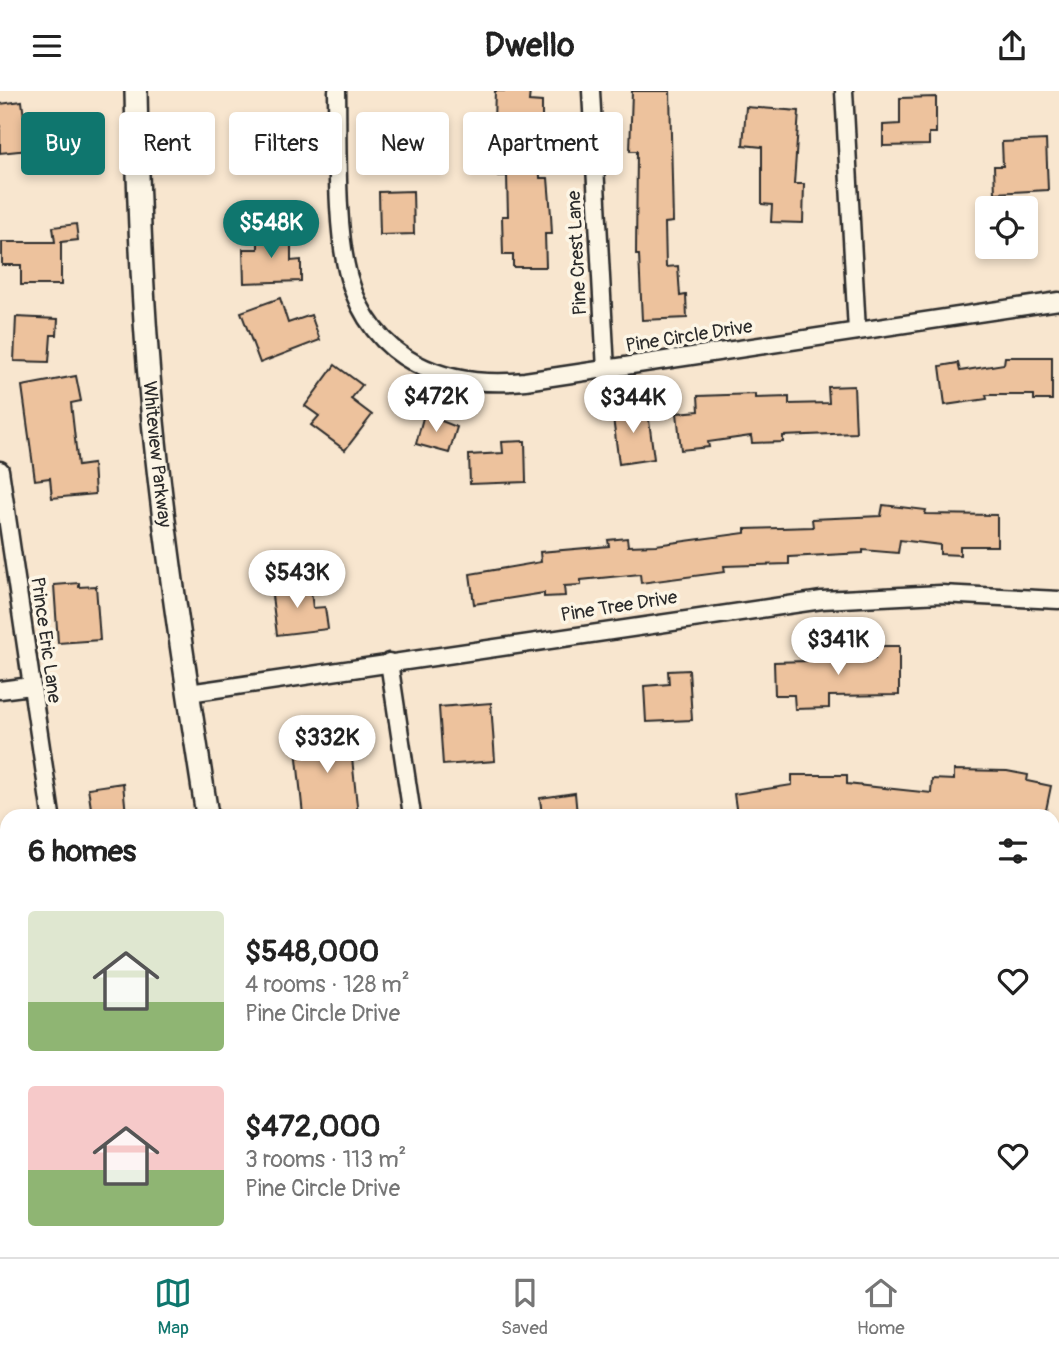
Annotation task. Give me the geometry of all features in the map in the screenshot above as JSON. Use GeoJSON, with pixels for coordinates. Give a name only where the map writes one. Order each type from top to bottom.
{"type":"FeatureCollection","features":[{"type":"Feature","properties":{"kind":"street","name":"Whiteview Parkway"},"geometry":{"type":"LineString","coordinates":[[136,91],[148,367],[169,560],[205,809]]}},
{"type":"Feature","properties":{"kind":"street","name":"Pine Circle Drive"},"geometry":{"type":"LineString","coordinates":[[337,91],[346,266],[362,310],[384,339],[421,367],[467,382],[498,384],[606,370],[1059,300]]}},
{"type":"Feature","properties":{"kind":"street","name":"Pine Crest Lane"},"geometry":{"type":"LineString","coordinates":[[591,91],[606,370]]}},
{"type":"Feature","properties":{"kind":"street"},"geometry":{"type":"LineString","coordinates":[[844,91],[857,331]]}},
{"type":"Feature","properties":{"kind":"street","name":"Prince Eric Lane"},"geometry":{"type":"LineString","coordinates":[[0,470],[50,809]]}},
{"type":"Feature","properties":{"kind":"street","name":"Pine Tree Drive"},"geometry":{"type":"LineString","coordinates":[[189,693],[822,600],[941,594],[1059,600]]}},
{"type":"Feature","properties":{"kind":"street"},"geometry":{"type":"LineString","coordinates":[[389,662],[411,809]]}},
{"type":"Feature","properties":{"kind":"street"},"geometry":{"type":"LineString","coordinates":[[0,690],[31,686]]}},
{"type":"Feature","properties":{"kind":"building"},"geometry":{"type":"Polygon","coordinates":[[[495,91],[530,91],[529,101],[542,102],[542,112],[494,112],[495,91]]]}},
{"type":"Feature","properties":{"kind":"building"},"geometry":{"type":"Polygon","coordinates":[[[632,91],[670,91],[673,222],[665,223],[666,267],[678,266],[680,296],[686,295],[687,318],[642,320],[639,255],[636,255],[637,151],[630,151],[632,91]]]}},
{"type":"Feature","properties":{"kind":"building"},"geometry":{"type":"Polygon","coordinates":[[[936,97],[936,133],[929,133],[929,145],[883,146],[883,125],[900,124],[900,98],[936,97]]]}},
{"type":"Feature","properties":{"kind":"building"},"geometry":{"type":"Polygon","coordinates":[[[22,101],[21,151],[0,153],[0,104],[22,101]]]}},
{"type":"Feature","properties":{"kind":"building"},"geometry":{"type":"Polygon","coordinates":[[[746,107],[799,111],[794,184],[804,184],[803,223],[771,222],[772,205],[762,204],[762,147],[743,145],[746,107]]]}},
{"type":"Feature","properties":{"kind":"building"},"geometry":{"type":"Polygon","coordinates":[[[1046,140],[1048,190],[995,193],[994,166],[1003,166],[1002,142],[1046,140]]]}},
{"type":"Feature","properties":{"kind":"building"},"geometry":{"type":"Polygon","coordinates":[[[540,175],[540,178],[548,178],[552,234],[545,234],[546,267],[513,267],[513,255],[503,255],[502,216],[508,216],[507,176],[498,176],[540,175]]]}},
{"type":"Feature","properties":{"kind":"building"},"geometry":{"type":"Polygon","coordinates":[[[413,191],[414,234],[380,235],[379,192],[413,191]]]}},
{"type":"Feature","properties":{"kind":"building"},"geometry":{"type":"Polygon","coordinates":[[[76,224],[78,240],[61,242],[61,285],[21,285],[21,265],[2,265],[2,242],[55,242],[53,227],[76,224]]]}},
{"type":"Feature","properties":{"kind":"building"},"geometry":{"type":"Polygon","coordinates":[[[258,231],[291,231],[291,261],[301,260],[301,281],[244,283],[243,249],[258,249],[258,231]]]}},
{"type":"Feature","properties":{"kind":"building"},"geometry":{"type":"Polygon","coordinates":[[[280,298],[288,323],[311,315],[320,340],[260,363],[241,312],[280,298]]]}},
{"type":"Feature","properties":{"kind":"building"},"geometry":{"type":"Polygon","coordinates":[[[16,317],[58,319],[57,335],[51,335],[49,362],[14,361],[16,317]]]}},
{"type":"Feature","properties":{"kind":"building"},"geometry":{"type":"Polygon","coordinates":[[[1005,357],[1052,357],[1052,400],[1034,400],[1034,395],[986,395],[987,399],[945,405],[940,366],[958,363],[960,371],[1004,364],[1005,357]]]}},
{"type":"Feature","properties":{"kind":"building"},"geometry":{"type":"Polygon","coordinates":[[[335,365],[362,385],[351,399],[372,415],[345,450],[311,425],[319,416],[305,406],[335,365]]]}},
{"type":"Feature","properties":{"kind":"building"},"geometry":{"type":"Polygon","coordinates":[[[76,376],[81,401],[71,403],[78,466],[93,464],[95,494],[52,498],[50,478],[35,480],[22,386],[76,376]]]}},
{"type":"Feature","properties":{"kind":"building"},"geometry":{"type":"Polygon","coordinates":[[[854,386],[856,433],[783,436],[783,442],[752,443],[751,436],[708,442],[709,447],[681,450],[677,413],[699,411],[698,396],[755,394],[755,398],[789,397],[789,404],[829,403],[828,387],[854,386]]]}},
{"type":"Feature","properties":{"kind":"building"},"geometry":{"type":"Polygon","coordinates":[[[647,405],[654,459],[619,464],[612,410],[647,405]]]}},
{"type":"Feature","properties":{"kind":"building"},"geometry":{"type":"Polygon","coordinates":[[[424,414],[457,427],[449,453],[416,444],[424,414]]]}},
{"type":"Feature","properties":{"kind":"building"},"geometry":{"type":"Polygon","coordinates":[[[525,441],[526,482],[470,484],[469,455],[503,453],[502,442],[525,441]]]}},
{"type":"Feature","properties":{"kind":"building"},"geometry":{"type":"Polygon","coordinates":[[[883,505],[926,510],[925,514],[997,515],[997,546],[960,546],[960,555],[940,554],[940,545],[900,540],[898,553],[863,550],[863,553],[789,557],[789,564],[724,566],[725,572],[641,583],[640,574],[581,580],[581,585],[564,586],[565,596],[544,597],[544,593],[474,604],[470,574],[541,562],[540,552],[609,546],[608,540],[627,538],[628,546],[656,545],[745,533],[745,529],[813,527],[812,519],[881,516],[883,505]]]}},
{"type":"Feature","properties":{"kind":"building"},"geometry":{"type":"Polygon","coordinates":[[[79,583],[79,587],[96,586],[100,640],[58,643],[54,585],[79,583]]]}},
{"type":"Feature","properties":{"kind":"building"},"geometry":{"type":"Polygon","coordinates":[[[310,583],[313,608],[325,607],[328,629],[277,635],[271,588],[310,583]]]}},
{"type":"Feature","properties":{"kind":"building"},"geometry":{"type":"Polygon","coordinates":[[[875,646],[899,646],[899,695],[829,696],[829,708],[795,709],[794,695],[775,695],[774,662],[806,661],[806,651],[828,651],[828,660],[875,659],[875,646]]]}},
{"type":"Feature","properties":{"kind":"building"},"geometry":{"type":"Polygon","coordinates":[[[689,670],[692,720],[646,722],[644,686],[669,684],[668,671],[689,670]]]}},
{"type":"Feature","properties":{"kind":"building"},"geometry":{"type":"Polygon","coordinates":[[[491,703],[495,761],[443,765],[439,707],[491,703]]]}},
{"type":"Feature","properties":{"kind":"building"},"geometry":{"type":"Polygon","coordinates":[[[353,733],[356,757],[352,758],[357,809],[302,809],[295,739],[353,733]]]}},
{"type":"Feature","properties":{"kind":"building"},"geometry":{"type":"Polygon","coordinates":[[[954,770],[1007,771],[1028,775],[1027,781],[1051,786],[1046,809],[736,809],[734,794],[792,785],[792,775],[847,775],[847,784],[931,793],[932,779],[954,780],[954,770]]]}},
{"type":"Feature","properties":{"kind":"building"},"geometry":{"type":"Polygon","coordinates":[[[123,783],[125,809],[91,809],[88,788],[123,783]]]}},
{"type":"Feature","properties":{"kind":"building"},"geometry":{"type":"Polygon","coordinates":[[[575,793],[576,809],[541,809],[540,798],[575,793]]]}}]}
